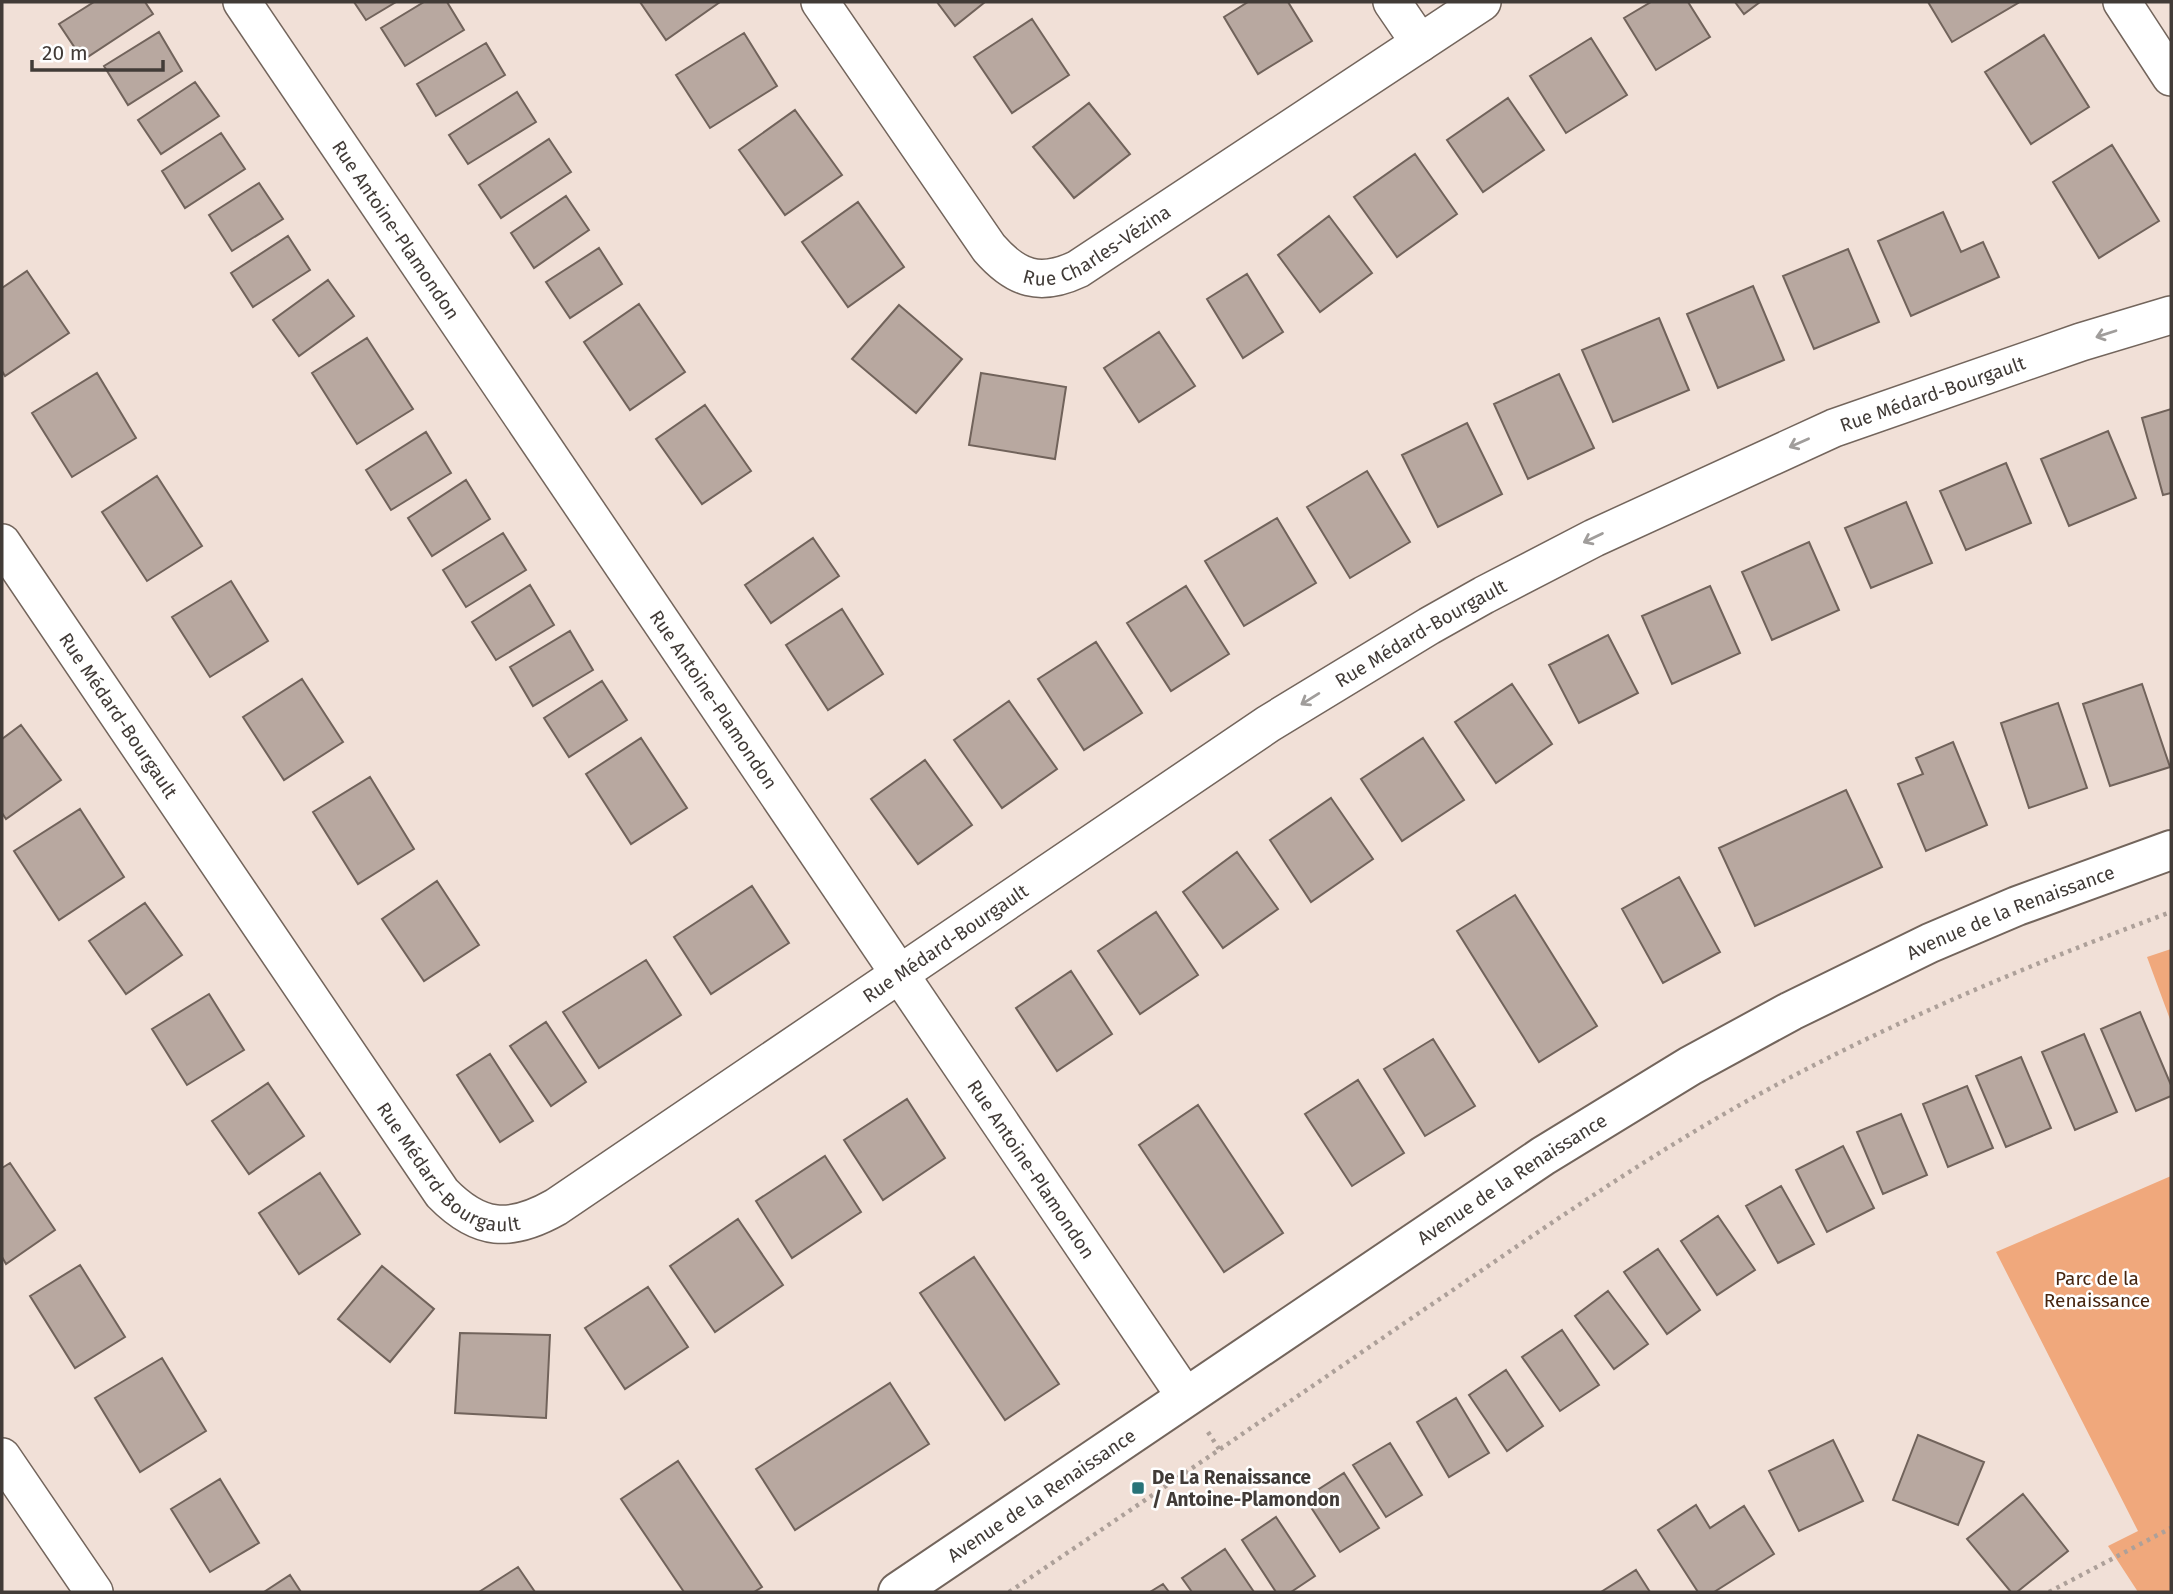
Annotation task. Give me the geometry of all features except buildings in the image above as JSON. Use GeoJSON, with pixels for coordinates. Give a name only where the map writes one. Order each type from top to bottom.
{"type":"FeatureCollection","features":[{"type":"Feature","properties":{"kind":"street","name":"Rue Antoine-Plamondon"},"geometry":{"type":"LineString","coordinates":[[242,2],[1185,1396]]}},
{"type":"Feature","properties":{"kind":"street","name":"Rue Charles-Vézina"},"geometry":{"type":"LineString","coordinates":[[820,2],[989,248],[1008,266],[1035,279],[1054,279],[1078,269],[1482,2]]}},
{"type":"Feature","properties":{"kind":"street"},"geometry":{"type":"LineString","coordinates":[[1392,2],[1420,43]]}},
{"type":"Feature","properties":{"kind":"street"},"geometry":{"type":"LineString","coordinates":[[2122,2],[2171,77]]}},
{"type":"Feature","properties":{"kind":"street","name":"Rue Médard-Bourgault"},"geometry":{"type":"LineString","coordinates":[[2,543],[442,1193],[452,1204],[479,1221],[507,1225],[524,1222],[556,1207],[1268,724],[1429,626],[1541,564],[1672,500],[1834,428],[2081,342],[2171,315]]}},
{"type":"Feature","properties":{"kind":"street","name":"Avenue de la Renaissance"},"geometry":{"type":"LineString","coordinates":[[898,1592],[1544,1156],[1655,1087],[1742,1037],[1930,943],[2017,906],[2171,850]]}},
{"type":"Feature","properties":{"kind":"street"},"geometry":{"type":"LineString","coordinates":[[2,1457],[94,1592]]}},
{"type":"Feature","properties":{"kind":"path"},"geometry":{"type":"LineString","coordinates":[[1009,1592],[1548,1225],[1684,1137],[1787,1079],[1969,991],[2171,912]]}},
{"type":"Feature","properties":{"kind":"path"},"geometry":{"type":"LineString","coordinates":[[2049,1592],[2171,1528]]}},
{"type":"Feature","properties":{"kind":"green space"},"geometry":{"type":"Polygon","coordinates":[[[2171,949],[2171,1022],[2147,957],[2171,949]]]}},
{"type":"Feature","properties":{"kind":"green space","name":"Parc de la Renaissance"},"geometry":{"type":"Polygon","coordinates":[[[2171,1176],[2171,1592],[2138,1592],[2108,1546],[2138,1531],[1996,1252],[2171,1176]]]}},
{"type":"Feature","properties":{"kind":"place","name":"De La Renaissance / Antoine-Plamondon"},"geometry":{"type":"Point","coordinates":[1138,1488]}}]}
